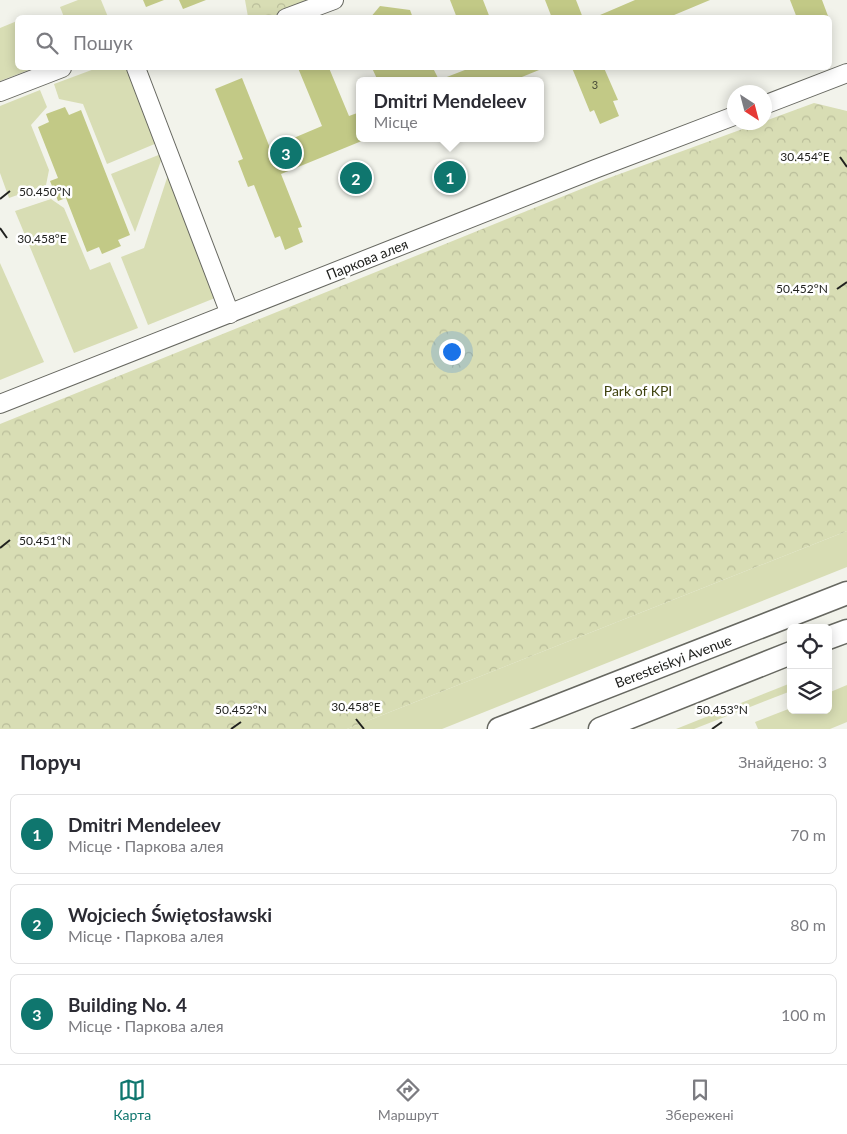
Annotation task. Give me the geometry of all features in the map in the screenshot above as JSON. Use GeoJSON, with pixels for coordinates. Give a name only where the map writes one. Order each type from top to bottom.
{"type":"FeatureCollection","features":[{"type":"Feature","properties":{"kind":"main road","name":"Beresteiskyi Avenue"},"geometry":{"type":"LineString","coordinates":[[499,729],[847,593]]}},
{"type":"Feature","properties":{"kind":"main road"},"geometry":{"type":"LineString","coordinates":[[832,637],[847,631]]}},
{"type":"Feature","properties":{"kind":"main road"},"geometry":{"type":"LineString","coordinates":[[600,729],[787,655]]}},
{"type":"Feature","properties":{"kind":"street"},"geometry":{"type":"LineString","coordinates":[[294,15],[334,0]]}},
{"type":"Feature","properties":{"kind":"street"},"geometry":{"type":"LineString","coordinates":[[0,92],[57,70]]}},
{"type":"Feature","properties":{"kind":"street"},"geometry":{"type":"LineString","coordinates":[[141,70],[230,314]]}},
{"type":"Feature","properties":{"kind":"street"},"geometry":{"type":"LineString","coordinates":[[772,101],[847,73]]}},
{"type":"Feature","properties":{"kind":"street","name":"Паркова алея"},"geometry":{"type":"LineString","coordinates":[[0,404],[727,119]]}},
{"type":"Feature","properties":{"kind":"green space"},"geometry":{"type":"Polygon","coordinates":[[[78,0],[101,0],[107,15],[63,15],[60,7],[78,0]]]}},
{"type":"Feature","properties":{"kind":"green space"},"geometry":{"type":"Polygon","coordinates":[[[245,0],[317,0],[276,15],[248,15],[245,0]]]}},
{"type":"Feature","properties":{"kind":"green space"},"geometry":{"type":"Polygon","coordinates":[[[15,22],[15,70],[29,70],[0,81],[0,28],[15,22]]]}},
{"type":"Feature","properties":{"kind":"green space"},"geometry":{"type":"Polygon","coordinates":[[[92,70],[129,70],[157,143],[107,164],[83,104],[59,99],[54,84],[92,70]]]}},
{"type":"Feature","properties":{"kind":"green space"},"geometry":{"type":"Polygon","coordinates":[[[40,90],[47,107],[31,125],[49,170],[46,185],[9,198],[0,173],[0,106],[40,90]]]}},
{"type":"Feature","properties":{"kind":"green space","name":"Park of KPI"},"geometry":{"type":"Polygon","coordinates":[[[814,103],[847,111],[847,531],[347,729],[0,729],[0,424],[606,179],[740,130],[772,130],[772,118],[814,103]]]}},
{"type":"Feature","properties":{"kind":"green space"},"geometry":{"type":"Polygon","coordinates":[[[161,154],[162,158],[135,232],[111,174],[161,154]]]}},
{"type":"Feature","properties":{"kind":"green space"},"geometry":{"type":"Polygon","coordinates":[[[169,172],[215,298],[148,325],[121,257],[144,248],[169,172]]]}},
{"type":"Feature","properties":{"kind":"green space"},"geometry":{"type":"Polygon","coordinates":[[[51,199],[64,208],[90,270],[110,262],[138,328],[74,353],[15,211],[51,199]]]}},
{"type":"Feature","properties":{"kind":"green space"},"geometry":{"type":"Polygon","coordinates":[[[0,263],[44,362],[0,380],[0,263]]]}},
{"type":"Feature","properties":{"kind":"green space"},"geometry":{"type":"Polygon","coordinates":[[[847,531],[847,567],[442,729],[347,729],[847,531]]]}},
{"type":"Feature","properties":{"kind":"green space"},"geometry":{"type":"Polygon","coordinates":[[[787,685],[787,693],[694,729],[676,729],[787,685]]]}},
{"type":"Feature","properties":{"kind":"green space"},"geometry":{"type":"Polygon","coordinates":[[[847,685],[847,722],[830,729],[758,729],[755,722],[787,710],[787,714],[832,714],[832,691],[847,685]]]}},
{"type":"Feature","properties":{"kind":"building"},"geometry":{"type":"Polygon","coordinates":[[[143,0],[164,0],[146,7],[143,0]]]}},
{"type":"Feature","properties":{"kind":"building"},"geometry":{"type":"Polygon","coordinates":[[[179,0],[206,0],[183,9],[179,0]]]}},
{"type":"Feature","properties":{"kind":"building"},"geometry":{"type":"Polygon","coordinates":[[[450,0],[483,0],[489,15],[456,15],[450,0]]]}},
{"type":"Feature","properties":{"kind":"building"},"geometry":{"type":"Polygon","coordinates":[[[545,0],[576,0],[582,15],[551,15],[545,0]]]}},
{"type":"Feature","properties":{"kind":"building"},"geometry":{"type":"Polygon","coordinates":[[[635,0],[710,0],[674,15],[600,15],[635,0]]]}},
{"type":"Feature","properties":{"kind":"building"},"geometry":{"type":"Polygon","coordinates":[[[790,0],[822,0],[828,15],[796,15],[790,0]]]}},
{"type":"Feature","properties":{"kind":"building"},"geometry":{"type":"Polygon","coordinates":[[[380,6],[410,10],[412,15],[372,15],[380,6]]]}},
{"type":"Feature","properties":{"kind":"building"},"geometry":{"type":"Polygon","coordinates":[[[299,70],[330,70],[349,116],[356,113],[356,142],[359,142],[281,174],[302,227],[298,228],[303,242],[285,250],[280,236],[275,238],[254,185],[248,187],[238,161],[243,159],[215,89],[242,78],[270,148],[322,126],[299,70]]]}},
{"type":"Feature","properties":{"kind":"building"},"geometry":{"type":"Polygon","coordinates":[[[373,70],[434,70],[438,77],[376,77],[373,70]]]}},
{"type":"Feature","properties":{"kind":"building"},"geometry":{"type":"Polygon","coordinates":[[[465,70],[539,70],[522,77],[447,77],[465,70]]]}},
{"type":"Feature","properties":{"kind":"building"},"geometry":{"type":"Polygon","coordinates":[[[573,70],[605,70],[618,100],[613,101],[619,116],[600,124],[594,110],[590,112],[573,70]]]}},
{"type":"Feature","properties":{"kind":"building"},"geometry":{"type":"Polygon","coordinates":[[[65,107],[69,115],[81,110],[130,235],[118,240],[121,246],[102,254],[99,247],[87,252],[66,198],[58,201],[50,181],[58,178],[38,127],[49,122],[46,114],[65,107]]]}},
{"type":"Feature","properties":{"kind":"place","name":"Building No. 4"},"geometry":{"type":"Point","coordinates":[286,153]}},
{"type":"Feature","properties":{"kind":"place","name":"Dmitri Mendeleev"},"geometry":{"type":"Point","coordinates":[450,177]}},
{"type":"Feature","properties":{"kind":"place","name":"Wojciech Świętosławski"},"geometry":{"type":"Point","coordinates":[356,178]}}]}
